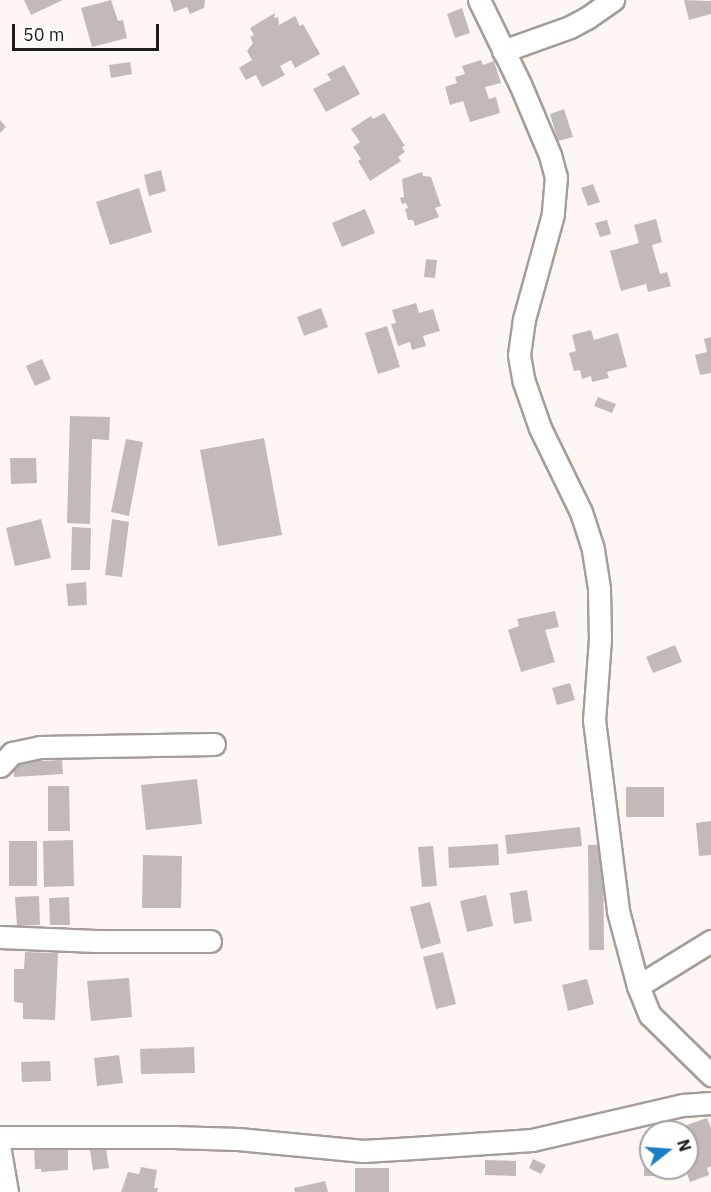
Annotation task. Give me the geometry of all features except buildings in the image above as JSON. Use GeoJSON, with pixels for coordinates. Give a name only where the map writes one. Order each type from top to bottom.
{"type":"FeatureCollection","features":[{"type":"Feature","properties":{"kind":"street"},"geometry":{"type":"LineString","coordinates":[[480,0],[550,155],[556,177],[553,214],[524,318],[519,355],[540,428],[581,512],[592,550],[599,589],[600,639],[594,720],[600,786],[618,911],[638,986],[650,1015],[711,1075]]}},
{"type":"Feature","properties":{"kind":"street"},"geometry":{"type":"LineString","coordinates":[[503,51],[570,27],[613,0]]}},
{"type":"Feature","properties":{"kind":"street"},"geometry":{"type":"LineString","coordinates":[[0,766],[12,753],[40,747],[214,744]]}},
{"type":"Feature","properties":{"kind":"street"},"geometry":{"type":"LineString","coordinates":[[0,937],[96,941],[210,941]]}},
{"type":"Feature","properties":{"kind":"street"},"geometry":{"type":"LineString","coordinates":[[638,986],[711,941]]}},
{"type":"Feature","properties":{"kind":"street"},"geometry":{"type":"LineString","coordinates":[[0,1137],[184,1137],[363,1150],[414,1148],[532,1140],[683,1105],[711,1103]]}},
{"type":"Feature","properties":{"kind":"street"},"geometry":{"type":"LineString","coordinates":[[0,1151],[7,1192]]}}]}
